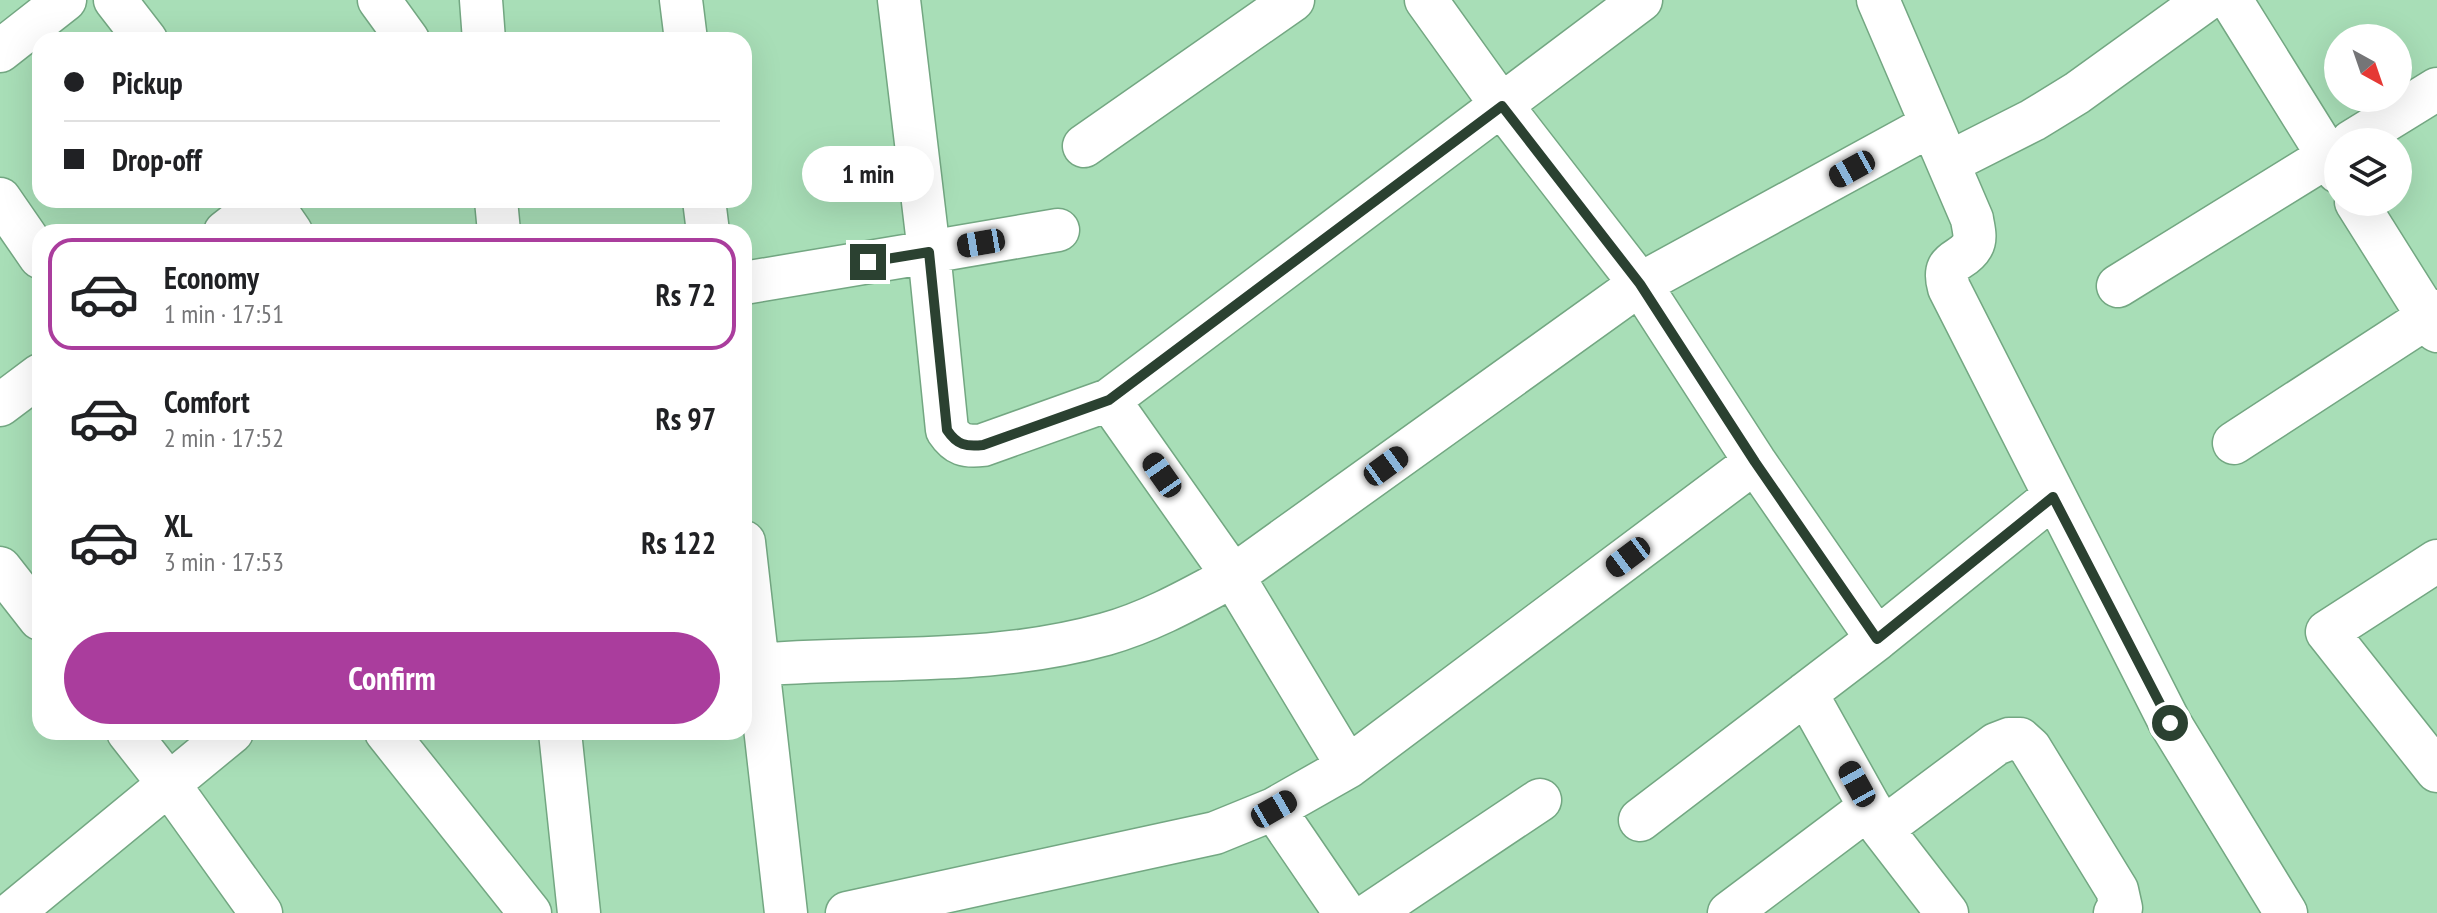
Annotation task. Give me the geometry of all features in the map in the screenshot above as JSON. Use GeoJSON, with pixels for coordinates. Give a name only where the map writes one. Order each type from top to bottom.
{"type":"FeatureCollection","features":[{"type":"Feature","properties":{"kind":"street"},"geometry":{"type":"LineString","coordinates":[[0,51],[65,0]]}},
{"type":"Feature","properties":{"kind":"street"},"geometry":{"type":"LineString","coordinates":[[115,0],[140,32]]}},
{"type":"Feature","properties":{"kind":"street"},"geometry":{"type":"LineString","coordinates":[[379,0],[402,32]]}},
{"type":"Feature","properties":{"kind":"street"},"geometry":{"type":"LineString","coordinates":[[681,0],[685,32]]}},
{"type":"Feature","properties":{"kind":"street"},"geometry":{"type":"LineString","coordinates":[[899,0],[947,430],[955,441],[968,446],[983,445],[1109,400],[1641,0]]}},
{"type":"Feature","properties":{"kind":"street"},"geometry":{"type":"LineString","coordinates":[[1084,146],[1293,0]]}},
{"type":"Feature","properties":{"kind":"street"},"geometry":{"type":"LineString","coordinates":[[1426,0],[1502,106],[1640,284],[1755,462],[1877,639]]}},
{"type":"Feature","properties":{"kind":"street"},"geometry":{"type":"LineString","coordinates":[[1878,0],[1972,219],[1975,235],[1972,247],[1950,266],[1945,275],[1949,288],[2170,723],[2286,913]]}},
{"type":"Feature","properties":{"kind":"street"},"geometry":{"type":"LineString","coordinates":[[1948,163],[2033,120],[2077,93],[2206,0]]}},
{"type":"Feature","properties":{"kind":"street"},"geometry":{"type":"LineString","coordinates":[[2231,0],[2324,133]]}},
{"type":"Feature","properties":{"kind":"street"},"geometry":{"type":"LineString","coordinates":[[2379,128],[2437,89]]}},
{"type":"Feature","properties":{"kind":"street"},"geometry":{"type":"LineString","coordinates":[[752,666],[971,658],[1107,634],[1169,611],[1233,576],[1640,284],[1931,125]]}},
{"type":"Feature","properties":{"kind":"street"},"geometry":{"type":"LineString","coordinates":[[2118,286],[2324,164]]}},
{"type":"Feature","properties":{"kind":"street"},"geometry":{"type":"LineString","coordinates":[[0,199],[32,245]]}},
{"type":"Feature","properties":{"kind":"street"},"geometry":{"type":"LineString","coordinates":[[236,224],[257,208]]}},
{"type":"Feature","properties":{"kind":"street"},"geometry":{"type":"LineString","coordinates":[[2234,443],[2434,320],[2365,216]]}},
{"type":"Feature","properties":{"kind":"street"},"geometry":{"type":"LineString","coordinates":[[752,282],[1058,230]]}},
{"type":"Feature","properties":{"kind":"street"},"geometry":{"type":"LineString","coordinates":[[0,405],[32,381]]}},
{"type":"Feature","properties":{"kind":"street"},"geometry":{"type":"LineString","coordinates":[[1109,400],[1233,576],[1348,767]]}},
{"type":"Feature","properties":{"kind":"street"},"geometry":{"type":"LineString","coordinates":[[847,913],[1200,837],[1274,809],[1348,767],[1755,462]]}},
{"type":"Feature","properties":{"kind":"street"},"geometry":{"type":"LineString","coordinates":[[1640,820],[1877,639],[2053,497]]}},
{"type":"Feature","properties":{"kind":"street"},"geometry":{"type":"LineString","coordinates":[[2437,561],[2327,632],[2437,771]]}},
{"type":"Feature","properties":{"kind":"street"},"geometry":{"type":"LineString","coordinates":[[0,568],[32,609]]}},
{"type":"Feature","properties":{"kind":"street"},"geometry":{"type":"LineString","coordinates":[[752,673],[786,913]]}},
{"type":"Feature","properties":{"kind":"street"},"geometry":{"type":"LineString","coordinates":[[1806,693],[1876,818],[1947,913]]}},
{"type":"Feature","properties":{"kind":"street"},"geometry":{"type":"LineString","coordinates":[[1729,913],[1876,818],[2009,739],[2020,739],[2030,748],[2117,890],[2121,908],[2115,913]]}},
{"type":"Feature","properties":{"kind":"street"},"geometry":{"type":"LineString","coordinates":[[134,740],[261,913]]}},
{"type":"Feature","properties":{"kind":"street"},"geometry":{"type":"LineString","coordinates":[[12,913],[222,740]]}},
{"type":"Feature","properties":{"kind":"street"},"geometry":{"type":"LineString","coordinates":[[392,740],[530,913]]}},
{"type":"Feature","properties":{"kind":"street"},"geometry":{"type":"LineString","coordinates":[[561,740],[579,913]]}},
{"type":"Feature","properties":{"kind":"street"},"geometry":{"type":"LineString","coordinates":[[1371,913],[1540,800]]}},
{"type":"Feature","properties":{"kind":"street"},"geometry":{"type":"LineString","coordinates":[[1274,809],[1345,913]]}},
{"type":"Feature","properties":{"kind":"route"},"geometry":{"type":"LineString","coordinates":[[868,262],[929,252],[947,430],[955,441],[968,446],[983,445],[1109,400],[1502,106],[1640,284],[1755,462],[1877,639],[2053,497],[2170,723]]}}]}
